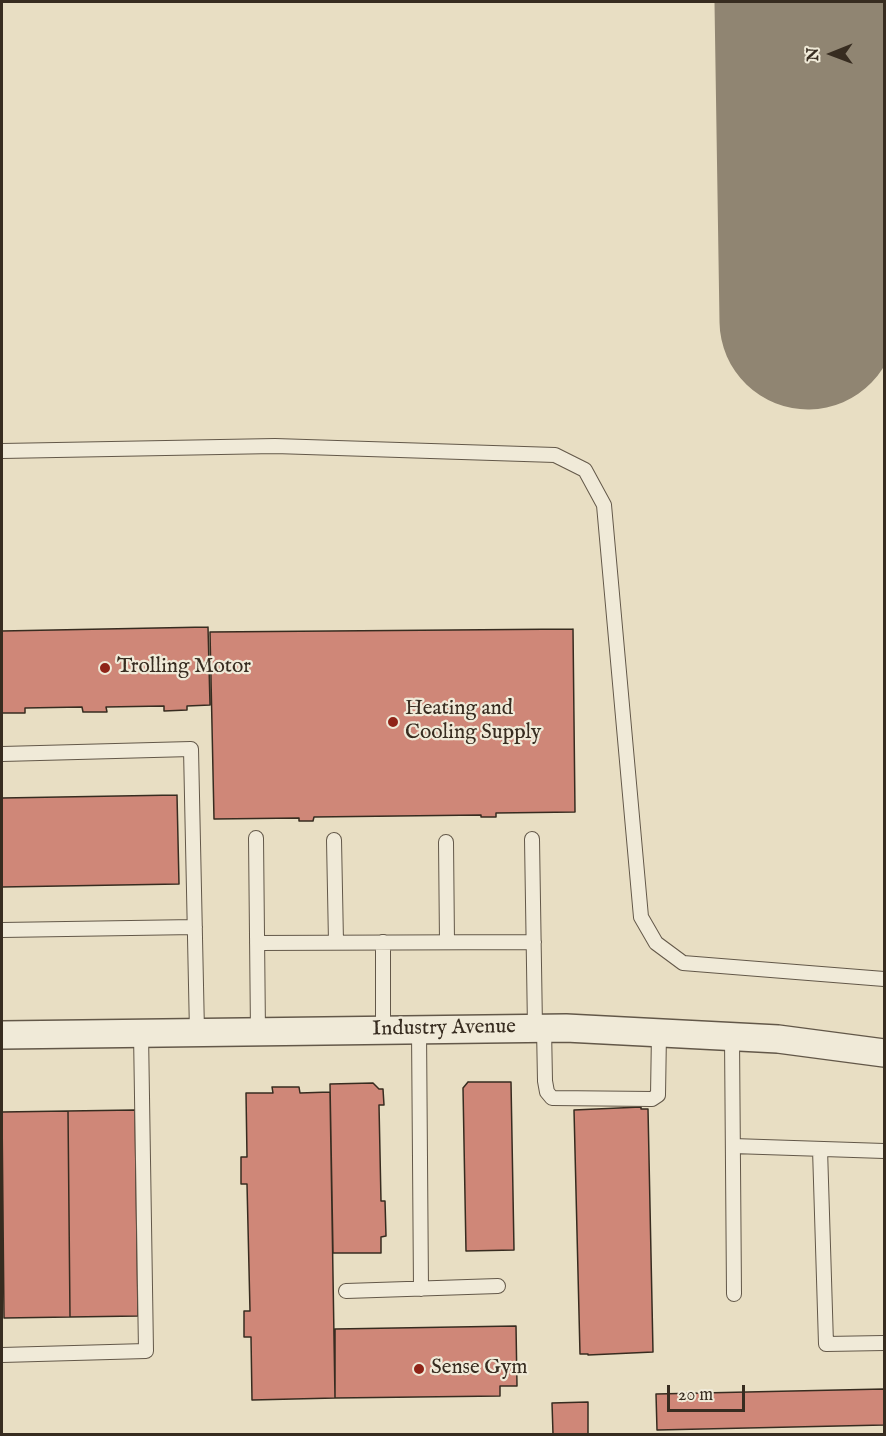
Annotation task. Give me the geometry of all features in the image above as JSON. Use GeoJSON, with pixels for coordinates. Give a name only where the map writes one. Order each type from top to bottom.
{"type":"FeatureCollection","features":[{"type":"Feature","properties":{"kind":"street","name":"Industry Avenue"},"geometry":{"type":"LineString","coordinates":[[2,1035],[540,1028],[778,1039],[885,1053]]}},
{"type":"Feature","properties":{"kind":"lane"},"geometry":{"type":"LineString","coordinates":[[2,451],[275,446],[543,454],[555,455],[585,470],[604,505],[641,917],[656,943],[683,963],[885,979]]}},
{"type":"Feature","properties":{"kind":"lane"},"geometry":{"type":"LineString","coordinates":[[2,754],[190,749],[197,1032]]}},
{"type":"Feature","properties":{"kind":"lane"},"geometry":{"type":"LineString","coordinates":[[256,838],[258,1032]]}},
{"type":"Feature","properties":{"kind":"lane"},"geometry":{"type":"LineString","coordinates":[[532,839],[534,942],[547,1092],[552,1098],[652,1099],[658,1095],[659,1033]]}},
{"type":"Feature","properties":{"kind":"lane"},"geometry":{"type":"LineString","coordinates":[[334,840],[336,942]]}},
{"type":"Feature","properties":{"kind":"lane"},"geometry":{"type":"LineString","coordinates":[[446,842],[447,942]]}},
{"type":"Feature","properties":{"kind":"lane"},"geometry":{"type":"LineString","coordinates":[[2,930],[195,927]]}},
{"type":"Feature","properties":{"kind":"lane"},"geometry":{"type":"LineString","coordinates":[[257,942],[534,942]]}},
{"type":"Feature","properties":{"kind":"lane"},"geometry":{"type":"LineString","coordinates":[[382,942],[383,1030]]}},
{"type":"Feature","properties":{"kind":"lane"},"geometry":{"type":"LineString","coordinates":[[418,1030],[421,1289]]}},
{"type":"Feature","properties":{"kind":"lane"},"geometry":{"type":"LineString","coordinates":[[2,1355],[146,1351],[141,1033]]}},
{"type":"Feature","properties":{"kind":"lane"},"geometry":{"type":"LineString","coordinates":[[732,1037],[734,1294]]}},
{"type":"Feature","properties":{"kind":"lane"},"geometry":{"type":"LineString","coordinates":[[733,1146],[885,1151]]}},
{"type":"Feature","properties":{"kind":"lane"},"geometry":{"type":"LineString","coordinates":[[820,1149],[826,1344],[885,1343]]}},
{"type":"Feature","properties":{"kind":"lane"},"geometry":{"type":"LineString","coordinates":[[346,1291],[498,1286]]}},
{"type":"Feature","properties":{"kind":"building","name":"Trolling Motor"},"geometry":{"type":"Polygon","coordinates":[[[208,627],[210,705],[187,706],[187,710],[164,711],[164,706],[106,707],[107,712],[83,712],[82,707],[25,708],[25,713],[2,713],[2,631],[208,627]]]}},
{"type":"Feature","properties":{"kind":"building","name":"Heating and Cooling Supply"},"geometry":{"type":"Polygon","coordinates":[[[573,629],[575,812],[496,813],[496,817],[481,817],[481,815],[314,817],[313,821],[299,821],[299,818],[214,819],[210,632],[573,629]]]}},
{"type":"Feature","properties":{"kind":"building"},"geometry":{"type":"Polygon","coordinates":[[[177,795],[179,884],[2,887],[2,798],[177,795]]]}},
{"type":"Feature","properties":{"kind":"building"},"geometry":{"type":"Polygon","coordinates":[[[468,1082],[511,1082],[514,1250],[466,1251],[463,1088],[468,1082]]]}},
{"type":"Feature","properties":{"kind":"building"},"geometry":{"type":"Polygon","coordinates":[[[373,1083],[379,1089],[383,1089],[384,1105],[379,1105],[381,1201],[385,1201],[386,1236],[381,1237],[381,1253],[333,1253],[330,1084],[373,1083]]]}},
{"type":"Feature","properties":{"kind":"building"},"geometry":{"type":"Polygon","coordinates":[[[272,1087],[299,1087],[300,1093],[330,1092],[335,1398],[252,1400],[251,1337],[244,1337],[244,1311],[250,1311],[247,1184],[241,1184],[241,1157],[247,1157],[246,1093],[273,1093],[272,1087]]]}},
{"type":"Feature","properties":{"kind":"building"},"geometry":{"type":"Polygon","coordinates":[[[641,1107],[641,1109],[648,1109],[653,1352],[580,1354],[574,1110],[641,1107]]]}},
{"type":"Feature","properties":{"kind":"building"},"geometry":{"type":"Polygon","coordinates":[[[135,1110],[138,1316],[70,1317],[68,1111],[135,1110]]]}},
{"type":"Feature","properties":{"kind":"building"},"geometry":{"type":"Polygon","coordinates":[[[68,1111],[70,1317],[4,1318],[2,1112],[68,1111]]]}},
{"type":"Feature","properties":{"kind":"building"},"geometry":{"type":"Polygon","coordinates":[[[516,1326],[517,1386],[500,1386],[500,1396],[335,1398],[335,1329],[516,1326]]]}},
{"type":"Feature","properties":{"kind":"building"},"geometry":{"type":"Polygon","coordinates":[[[884,1389],[884,1425],[657,1430],[656,1394],[884,1389]]]}},
{"type":"Feature","properties":{"kind":"building"},"geometry":{"type":"Polygon","coordinates":[[[588,1402],[588,1434],[553,1434],[552,1403],[588,1402]]]}},
{"type":"Feature","properties":{"kind":"runway"},"geometry":{"type":"LineString","coordinates":[[803,2],[808,321]]}},
{"type":"Feature","properties":{"kind":"place","name":"Trolling Motor"},"geometry":{"type":"Point","coordinates":[105,668]}},
{"type":"Feature","properties":{"kind":"place","name":"Heating and Cooling Supply"},"geometry":{"type":"Point","coordinates":[393,722]}},
{"type":"Feature","properties":{"kind":"place","name":"Sense Gym"},"geometry":{"type":"Point","coordinates":[419,1369]}}]}
